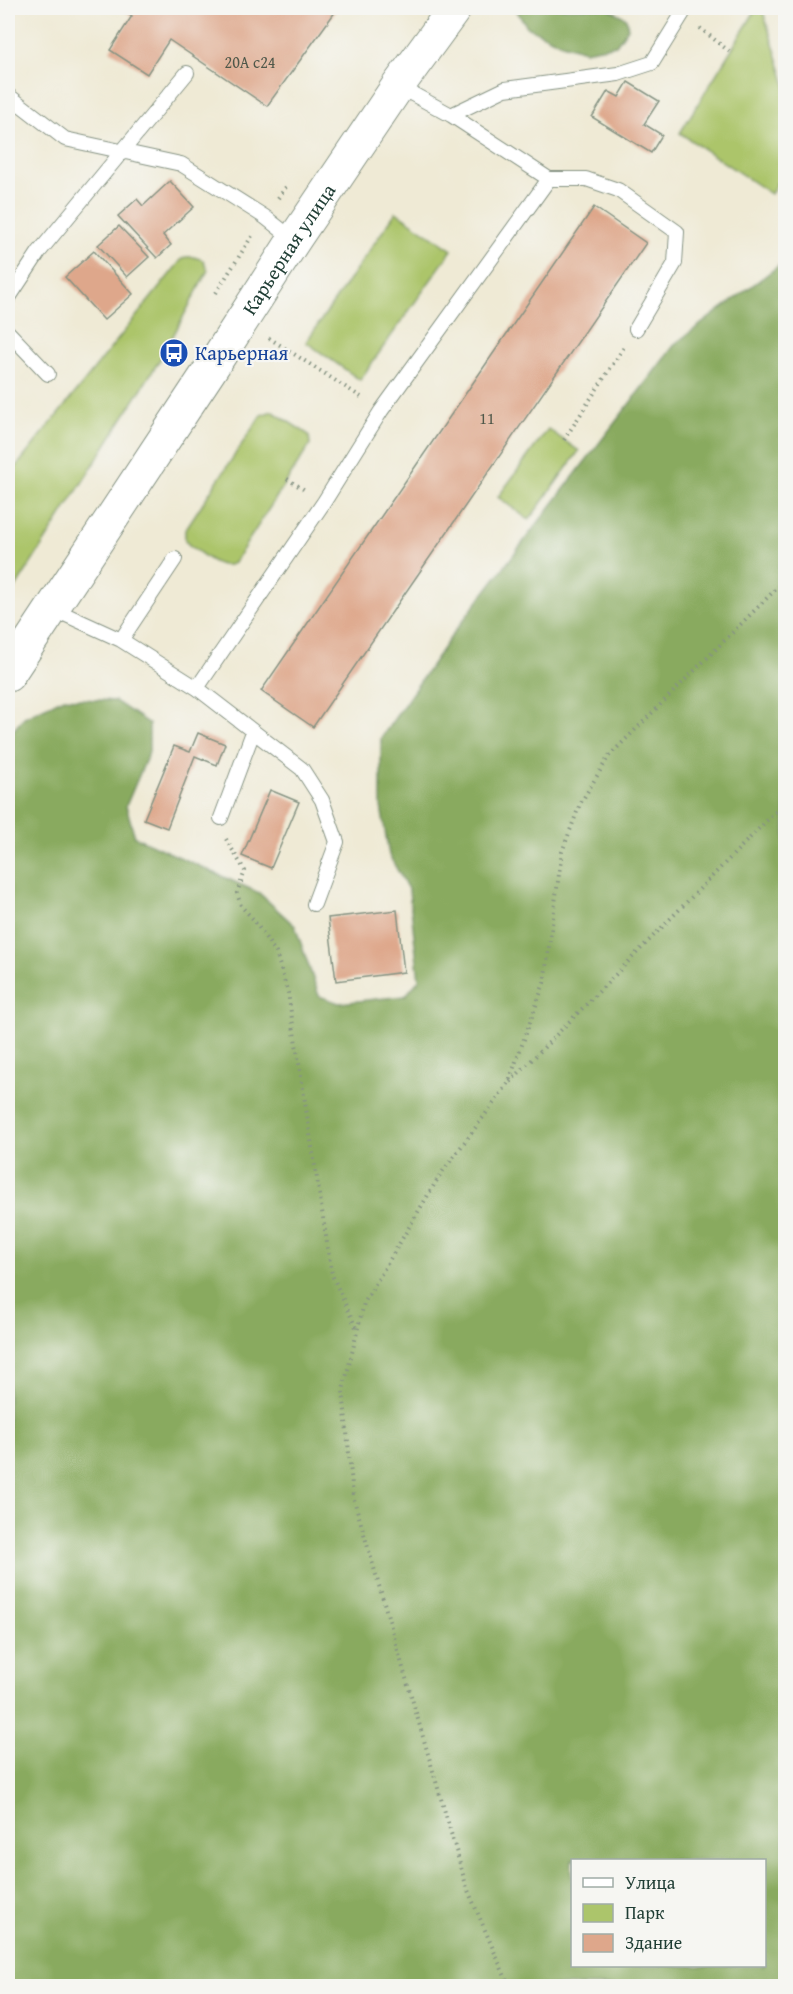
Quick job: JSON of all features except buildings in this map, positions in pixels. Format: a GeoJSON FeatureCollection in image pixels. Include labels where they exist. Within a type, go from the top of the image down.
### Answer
{"type":"FeatureCollection","features":[{"type":"Feature","properties":{"kind":"street","name":"Карьерная улица"},"geometry":{"type":"LineString","coordinates":[[8,675],[294,240],[398,86],[455,8]]}},
{"type":"Feature","properties":{"kind":"lane"},"geometry":{"type":"LineString","coordinates":[[451,115],[504,89],[618,74],[651,63],[684,11]]}},
{"type":"Feature","properties":{"kind":"lane"},"geometry":{"type":"LineString","coordinates":[[8,299],[39,252],[187,73]]}},
{"type":"Feature","properties":{"kind":"lane"},"geometry":{"type":"LineString","coordinates":[[398,86],[451,115],[549,179],[586,179],[618,190],[677,232],[675,263],[636,329]]}},
{"type":"Feature","properties":{"kind":"lane"},"geometry":{"type":"LineString","coordinates":[[9,98],[66,139],[181,164],[265,216],[294,240]]}},
{"type":"Feature","properties":{"kind":"lane"},"geometry":{"type":"LineString","coordinates":[[197,688],[324,502],[381,411],[549,179]]}},
{"type":"Feature","properties":{"kind":"lane"},"geometry":{"type":"LineString","coordinates":[[8,332],[48,374]]}},
{"type":"Feature","properties":{"kind":"lane"},"geometry":{"type":"LineString","coordinates":[[122,640],[175,559]]}},
{"type":"Feature","properties":{"kind":"lane"},"geometry":{"type":"LineString","coordinates":[[51,608],[122,640],[197,688],[302,769],[322,800],[337,842],[314,904]]}},
{"type":"Feature","properties":{"kind":"lane"},"geometry":{"type":"LineString","coordinates":[[221,818],[253,732]]}},
{"type":"Feature","properties":{"kind":"path"},"geometry":{"type":"LineString","coordinates":[[684,11],[730,52]]}},
{"type":"Feature","properties":{"kind":"path"},"geometry":{"type":"LineString","coordinates":[[242,320],[381,411]]}},
{"type":"Feature","properties":{"kind":"path"},"geometry":{"type":"LineString","coordinates":[[564,440],[636,329]]}},
{"type":"Feature","properties":{"kind":"path"},"geometry":{"type":"LineString","coordinates":[[508,1084],[544,983],[562,852],[580,804],[609,756],[786,579]]}},
{"type":"Feature","properties":{"kind":"path"},"geometry":{"type":"LineString","coordinates":[[509,1986],[467,1888],[353,1496],[344,1390],[357,1330],[364,1303],[440,1175],[508,1084],[786,801]]}},
{"type":"Feature","properties":{"kind":"path"},"geometry":{"type":"LineString","coordinates":[[221,818],[226,841],[244,871],[237,893],[240,906],[253,919],[276,953],[288,993],[332,1275],[357,1330]]}},
{"type":"Feature","properties":{"kind":"green space"},"geometry":{"type":"Polygon","coordinates":[[[515,8],[608,8],[626,18],[628,28],[616,45],[585,51],[562,44],[527,27],[515,8]]]}},
{"type":"Feature","properties":{"kind":"green space"},"geometry":{"type":"Polygon","coordinates":[[[757,8],[762,8],[786,85],[785,170],[771,194],[680,133],[757,8]]]}},
{"type":"Feature","properties":{"kind":"green space"},"geometry":{"type":"Polygon","coordinates":[[[396,212],[452,250],[360,380],[306,342],[396,212]]]}},
{"type":"Feature","properties":{"kind":"green space"},"geometry":{"type":"Polygon","coordinates":[[[186,257],[203,260],[208,270],[164,353],[8,600],[8,477],[182,259],[186,257]]]}},
{"type":"Feature","properties":{"kind":"green space"},"geometry":{"type":"Polygon","coordinates":[[[785,261],[785,1986],[8,1986],[8,737],[24,717],[64,698],[115,701],[149,724],[149,752],[126,806],[135,837],[259,893],[295,926],[319,996],[339,1003],[405,996],[419,980],[409,891],[389,855],[381,806],[381,738],[455,631],[676,343],[785,261]]]}},
{"type":"Feature","properties":{"kind":"green space"},"geometry":{"type":"Polygon","coordinates":[[[272,411],[309,435],[310,445],[234,563],[222,565],[205,557],[189,545],[185,540],[185,530],[261,415],[272,411]]]}},
{"type":"Feature","properties":{"kind":"green space"},"geometry":{"type":"Polygon","coordinates":[[[548,429],[579,451],[529,520],[498,497],[548,429]]]}},
{"type":"Feature","properties":{"kind":"place","name":"Карьерная"},"geometry":{"type":"Point","coordinates":[174,353]}}]}
